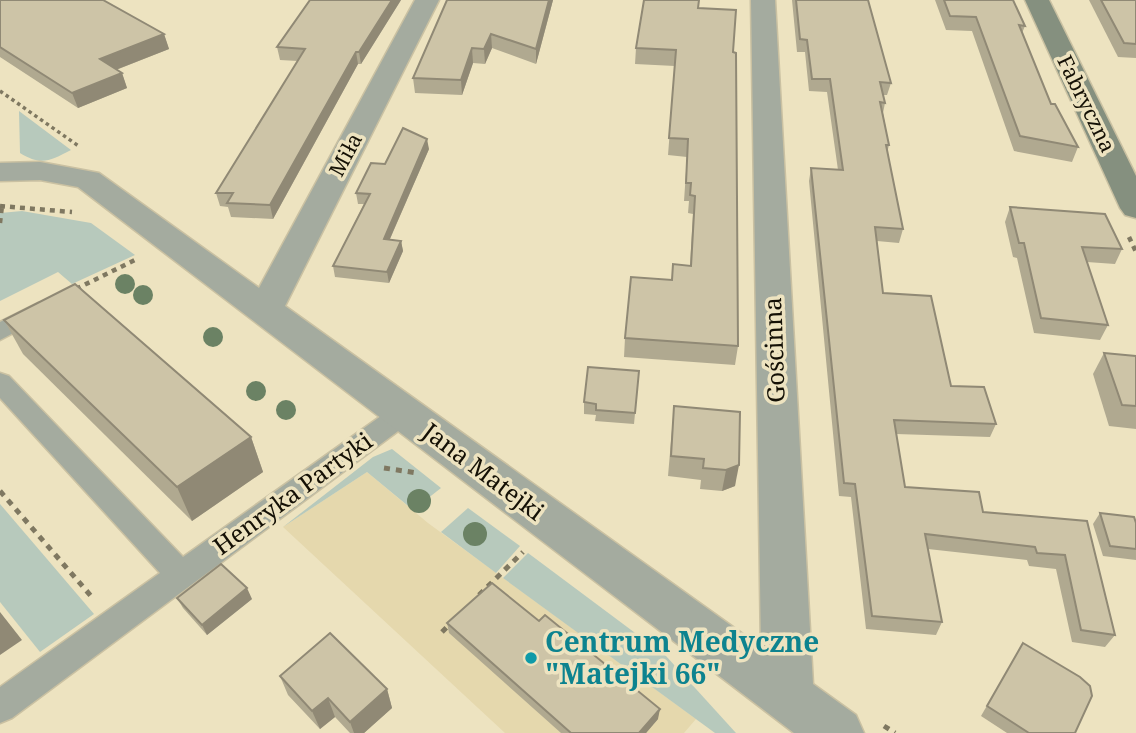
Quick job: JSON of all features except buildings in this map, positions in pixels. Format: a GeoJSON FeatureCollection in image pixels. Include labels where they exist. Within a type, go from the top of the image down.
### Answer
{"type":"FeatureCollection","features":[{"type":"Feature","properties":{"kind":"street","name":"Miła"},"geometry":{"type":"LineString","coordinates":[[265,310],[427,0]]}},
{"type":"Feature","properties":{"kind":"street","name":"Gościnna"},"geometry":{"type":"LineString","coordinates":[[763,0],[788,699]]}},
{"type":"Feature","properties":{"kind":"street","name":"Fabryczna"},"geometry":{"type":"LineString","coordinates":[[1037,0],[1136,208]]}},
{"type":"Feature","properties":{"kind":"street","name":"Jana Matejki"},"geometry":{"type":"LineString","coordinates":[[0,172],[40,170],[88,180],[837,733]]}},
{"type":"Feature","properties":{"kind":"street","name":"Jana Matejki"},"geometry":{"type":"LineString","coordinates":[[1,200],[11,193],[75,196],[131,210]]}},
{"type":"Feature","properties":{"kind":"lane"},"geometry":{"type":"LineString","coordinates":[[0,332],[53,304]]}},
{"type":"Feature","properties":{"kind":"lane"},"geometry":{"type":"LineString","coordinates":[[0,382],[181,575]]}},
{"type":"Feature","properties":{"kind":"lane","name":"Henryka Partyki"},"geometry":{"type":"LineString","coordinates":[[0,707],[404,413]]}},
{"type":"Feature","properties":{"kind":"path"},"geometry":{"type":"LineString","coordinates":[[0,91],[83,149]]}},
{"type":"Feature","properties":{"kind":"path"},"geometry":{"type":"LineString","coordinates":[[0,223],[1,200],[80,214]]}},
{"type":"Feature","properties":{"kind":"path"},"geometry":{"type":"LineString","coordinates":[[78,296],[72,291],[108,271],[141,258]]}},
{"type":"Feature","properties":{"kind":"path"},"geometry":{"type":"LineString","coordinates":[[0,491],[98,603]]}},
{"type":"Feature","properties":{"kind":"path"},"geometry":{"type":"LineString","coordinates":[[471,603],[532,544]]}},
{"type":"Feature","properties":{"kind":"path"},"geometry":{"type":"LineString","coordinates":[[442,632],[461,613]]}},
{"type":"Feature","properties":{"kind":"shaded area"},"geometry":{"type":"Polygon","coordinates":[[[367,472],[428,523],[696,719],[684,733],[505,733],[283,527],[367,472]]]}},
{"type":"Feature","properties":{"kind":"green space"},"geometry":{"type":"Polygon","coordinates":[[[19,111],[71,150],[40,161],[20,153],[19,111]]]}},
{"type":"Feature","properties":{"kind":"green space"},"geometry":{"type":"Polygon","coordinates":[[[22,211],[91,223],[135,255],[72,284],[58,272],[0,301],[0,213],[22,211]]]}},
{"type":"Feature","properties":{"kind":"green space"},"geometry":{"type":"Polygon","coordinates":[[[392,449],[441,488],[413,510],[367,472],[283,527],[373,457],[392,449]]]}},
{"type":"Feature","properties":{"kind":"green space"},"geometry":{"type":"Polygon","coordinates":[[[0,504],[94,614],[40,652],[0,602],[0,504]]]}},
{"type":"Feature","properties":{"kind":"green space"},"geometry":{"type":"Polygon","coordinates":[[[468,508],[520,546],[496,573],[441,532],[468,508]]]}},
{"type":"Feature","properties":{"kind":"green space"},"geometry":{"type":"Polygon","coordinates":[[[528,553],[666,656],[736,733],[715,733],[503,578],[528,553]]]}},
{"type":"Feature","properties":{"kind":"place","name":"Centrum Medyczne \"Matejki 66\""},"geometry":{"type":"Point","coordinates":[531,658]}}]}
